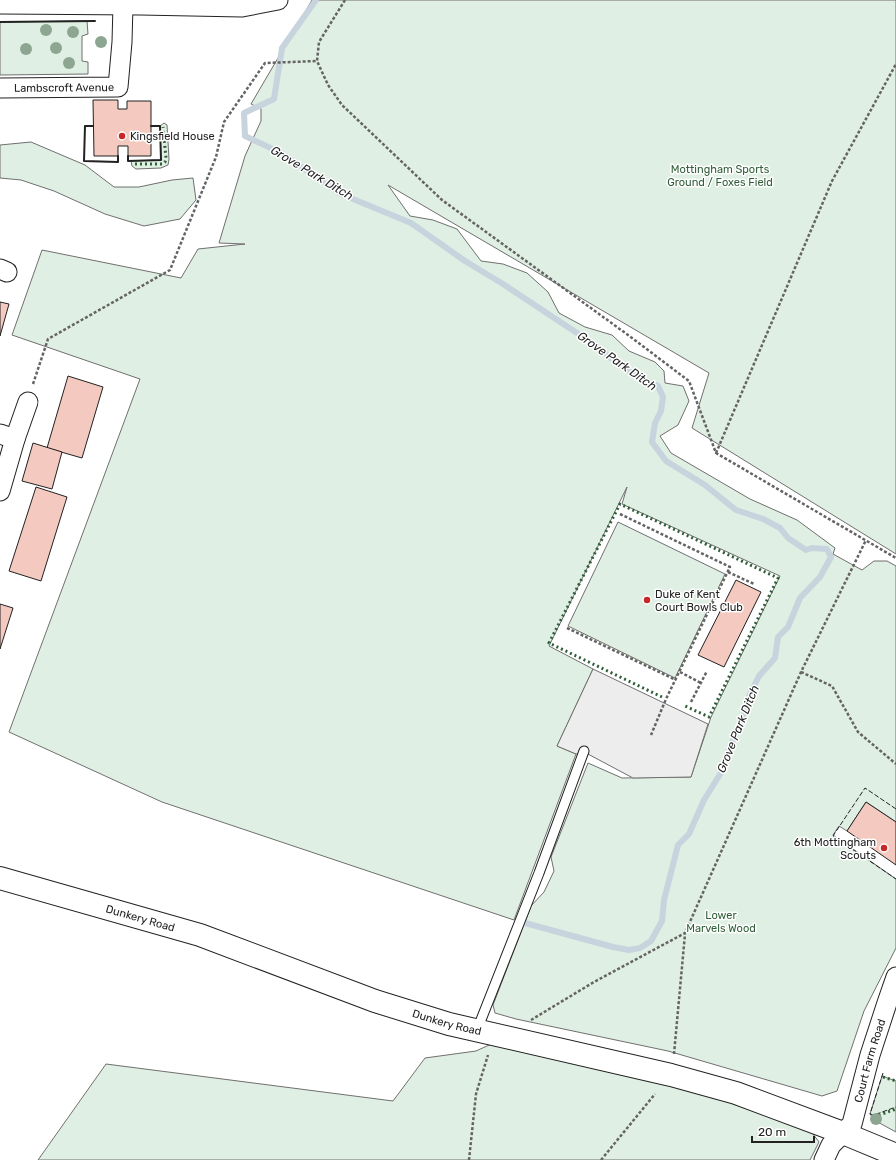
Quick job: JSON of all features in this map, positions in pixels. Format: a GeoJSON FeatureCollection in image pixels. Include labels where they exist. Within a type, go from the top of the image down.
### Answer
{"type":"FeatureCollection","features":[{"type":"Feature","properties":{"kind":"street"},"geometry":{"type":"LineString","coordinates":[[0,4],[134,3],[242,7],[278,0]]}},
{"type":"Feature","properties":{"kind":"street","name":"Lambscroft Avenue"},"geometry":{"type":"LineString","coordinates":[[0,88],[118,87],[122,42],[134,3]]}},
{"type":"Feature","properties":{"kind":"street"},"geometry":{"type":"LineString","coordinates":[[0,491],[8,436],[28,402]]}},
{"type":"Feature","properties":{"kind":"street","name":"Dunkery Road"},"geometry":{"type":"LineString","coordinates":[[0,878],[200,935],[375,1001],[449,1024],[671,1075],[736,1093],[843,1133],[896,1155]]}},
{"type":"Feature","properties":{"kind":"street","name":"Court Farm Road"},"geometry":{"type":"LineString","coordinates":[[824,1160],[831,1145],[852,1124],[870,1055],[886,1003],[896,977]]}},
{"type":"Feature","properties":{"kind":"lane"},"geometry":{"type":"LineString","coordinates":[[486,1033],[539,873],[584,751]]}},
{"type":"Feature","properties":{"kind":"path"},"geometry":{"type":"LineString","coordinates":[[345,0],[319,42],[317,61],[328,85],[342,105],[442,200],[689,381],[716,453],[896,558]]}},
{"type":"Feature","properties":{"kind":"path"},"geometry":{"type":"LineString","coordinates":[[28,402],[48,339],[170,270],[216,157],[224,122],[265,63],[317,61]]}},
{"type":"Feature","properties":{"kind":"path"},"geometry":{"type":"LineString","coordinates":[[716,453],[832,181],[896,64]]}},
{"type":"Feature","properties":{"kind":"path"},"geometry":{"type":"LineString","coordinates":[[620,514],[730,567],[651,735]]}},
{"type":"Feature","properties":{"kind":"path"},"geometry":{"type":"LineString","coordinates":[[601,1160],[671,1075],[685,933],[801,672],[866,540]]}},
{"type":"Feature","properties":{"kind":"path"},"geometry":{"type":"LineString","coordinates":[[728,572],[754,584]]}},
{"type":"Feature","properties":{"kind":"path"},"geometry":{"type":"LineString","coordinates":[[567,628],[676,680]]}},
{"type":"Feature","properties":{"kind":"path"},"geometry":{"type":"LineString","coordinates":[[691,702],[706,671]]}},
{"type":"Feature","properties":{"kind":"path"},"geometry":{"type":"LineString","coordinates":[[680,672],[701,683]]}},
{"type":"Feature","properties":{"kind":"path"},"geometry":{"type":"LineString","coordinates":[[801,672],[832,686],[858,732],[896,764]]}},
{"type":"Feature","properties":{"kind":"path"},"geometry":{"type":"LineString","coordinates":[[527,1022],[594,982],[685,933]]}},
{"type":"Feature","properties":{"kind":"path"},"geometry":{"type":"LineString","coordinates":[[469,1160],[476,1094],[486,1033]]}},
{"type":"Feature","properties":{"kind":"green space"},"geometry":{"type":"Polygon","coordinates":[[[312,0],[896,0],[896,554],[692,428],[709,373],[388,185],[410,216],[433,220],[457,229],[481,261],[503,264],[527,273],[548,292],[559,313],[585,327],[612,335],[629,351],[655,362],[664,371],[665,383],[683,386],[689,401],[678,425],[660,436],[671,453],[750,499],[797,520],[835,548],[833,554],[862,570],[874,561],[887,561],[896,566],[896,822],[866,802],[847,831],[839,826],[833,835],[896,879],[896,948],[864,1011],[837,1091],[822,1096],[668,1051],[516,1019],[495,1013],[493,1005],[531,906],[544,892],[554,871],[551,857],[588,763],[622,778],[691,777],[711,717],[780,576],[622,504],[627,487],[549,646],[593,669],[557,746],[576,754],[514,920],[162,802],[9,732],[140,379],[12,335],[42,250],[181,278],[198,249],[245,244],[219,243],[245,156],[261,121],[261,109],[251,104],[312,0]]]}},
{"type":"Feature","properties":{"kind":"green space"},"geometry":{"type":"Polygon","coordinates":[[[87,21],[88,34],[82,36],[82,61],[88,62],[88,74],[0,75],[0,22],[87,21]]]}},
{"type":"Feature","properties":{"kind":"green space"},"geometry":{"type":"Polygon","coordinates":[[[164,123],[167,125],[168,165],[161,168],[136,169],[132,166],[131,161],[161,160],[160,126],[164,123]]]}},
{"type":"Feature","properties":{"kind":"green space"},"geometry":{"type":"Polygon","coordinates":[[[31,142],[85,165],[114,187],[139,187],[172,180],[193,178],[196,200],[180,219],[144,226],[105,214],[54,191],[21,180],[0,178],[0,145],[31,142]]]}},
{"type":"Feature","properties":{"kind":"green space","name":"Duke of Kent Court Bowls Club"},"geometry":{"type":"Polygon","coordinates":[[[618,522],[725,574],[675,678],[568,626],[618,522]]]}},
{"type":"Feature","properties":{"kind":"green space"},"geometry":{"type":"Polygon","coordinates":[[[498,1041],[647,1074],[754,1109],[810,1130],[819,1142],[810,1160],[38,1160],[106,1064],[393,1101],[425,1058],[476,1051],[498,1041]]]}},
{"type":"Feature","properties":{"kind":"green space"},"geometry":{"type":"Polygon","coordinates":[[[882,1076],[896,1081],[896,1132],[874,1120],[870,1114],[882,1076]]]}},
{"type":"Feature","properties":{"kind":"shaded area"},"geometry":{"type":"Polygon","coordinates":[[[593,669],[708,724],[691,777],[633,778],[586,753],[576,754],[557,746],[593,669]]]}},
{"type":"Feature","properties":{"kind":"building","name":"Kingsfield House"},"geometry":{"type":"Polygon","coordinates":[[[93,100],[118,100],[118,109],[127,109],[127,101],[151,101],[151,156],[128,156],[128,146],[118,146],[118,156],[94,156],[93,100]]]}},
{"type":"Feature","properties":{"kind":"building"},"geometry":{"type":"Polygon","coordinates":[[[0,302],[9,304],[0,336],[0,302]]]}},
{"type":"Feature","properties":{"kind":"building"},"geometry":{"type":"Polygon","coordinates":[[[68,376],[103,387],[82,458],[47,448],[68,376]]]}},
{"type":"Feature","properties":{"kind":"building"},"geometry":{"type":"Polygon","coordinates":[[[33,443],[62,452],[52,489],[22,481],[33,443]]]}},
{"type":"Feature","properties":{"kind":"building"},"geometry":{"type":"Polygon","coordinates":[[[36,487],[67,497],[41,581],[9,571],[36,487]]]}},
{"type":"Feature","properties":{"kind":"building"},"geometry":{"type":"Polygon","coordinates":[[[736,580],[761,592],[724,667],[698,655],[736,580]]]}},
{"type":"Feature","properties":{"kind":"building"},"geometry":{"type":"Polygon","coordinates":[[[0,604],[13,608],[0,649],[0,604]]]}},
{"type":"Feature","properties":{"kind":"building","name":"6th Mottingham Scouts"},"geometry":{"type":"Polygon","coordinates":[[[866,802],[896,822],[896,865],[847,831],[866,802]]]}},
{"type":"Feature","properties":{"kind":"waterway","name":"Grove Park Ditch"},"geometry":{"type":"LineString","coordinates":[[316,0],[282,48],[274,99],[244,113],[245,136],[281,153],[341,194],[411,223],[465,261],[503,284],[580,335],[634,375],[658,386],[663,397],[661,411],[655,423],[652,442],[666,461],[705,485],[736,510],[763,519],[780,528],[788,538],[806,550],[812,548],[827,549],[831,557],[820,577],[800,598],[788,627],[778,637],[775,658],[759,676],[749,696],[743,717],[728,752],[722,771],[704,800],[689,834],[678,845],[664,900],[662,921],[651,941],[640,948],[629,950],[525,923]]}},
{"type":"Feature","properties":{"kind":"hedge"},"geometry":{"type":"LineString","coordinates":[[135,164],[162,164],[165,162],[166,158],[163,127]]}},
{"type":"Feature","properties":{"kind":"hedge"},"geometry":{"type":"LineString","coordinates":[[662,697],[549,643],[620,504],[778,578],[709,717],[683,705]]}},
{"type":"Feature","properties":{"kind":"hedge"},"geometry":{"type":"LineString","coordinates":[[883,1077],[896,1081]]}},
{"type":"Feature","properties":{"kind":"hedge"},"geometry":{"type":"LineString","coordinates":[[874,1117],[896,1109]]}},
{"type":"Feature","properties":{"kind":"fence"},"geometry":{"type":"LineString","coordinates":[[896,809],[865,788],[833,836],[896,879]]}},
{"type":"Feature","properties":{"kind":"fence"},"geometry":{"type":"LineString","coordinates":[[883,1073],[870,1114],[874,1115],[896,1107]]}},
{"type":"Feature","properties":{"kind":"wall"},"geometry":{"type":"LineString","coordinates":[[0,22],[95,21]]}},
{"type":"Feature","properties":{"kind":"wall"},"geometry":{"type":"LineString","coordinates":[[93,126],[85,126],[84,161],[118,162],[118,156]]}},
{"type":"Feature","properties":{"kind":"wall"},"geometry":{"type":"LineString","coordinates":[[128,156],[128,161],[161,160],[160,126],[151,126]]}},
{"type":"Feature","properties":{"kind":"place","name":"Kingsfield House"},"geometry":{"type":"Point","coordinates":[122,136]}},
{"type":"Feature","properties":{"kind":"place","name":"Duke of Kent Court Bowls Club"},"geometry":{"type":"Point","coordinates":[647,600]}},
{"type":"Feature","properties":{"kind":"place","name":"6th Mottingham Scouts"},"geometry":{"type":"Point","coordinates":[884,848]}},
{"type":"Feature","properties":{"kind":"park label","name":"Mottingham Sports Ground / Foxes Field"},"geometry":{"type":"Point","coordinates":[720,175]}},
{"type":"Feature","properties":{"kind":"park label","name":"Lower Marvels Wood"},"geometry":{"type":"Point","coordinates":[721,921]}}]}
